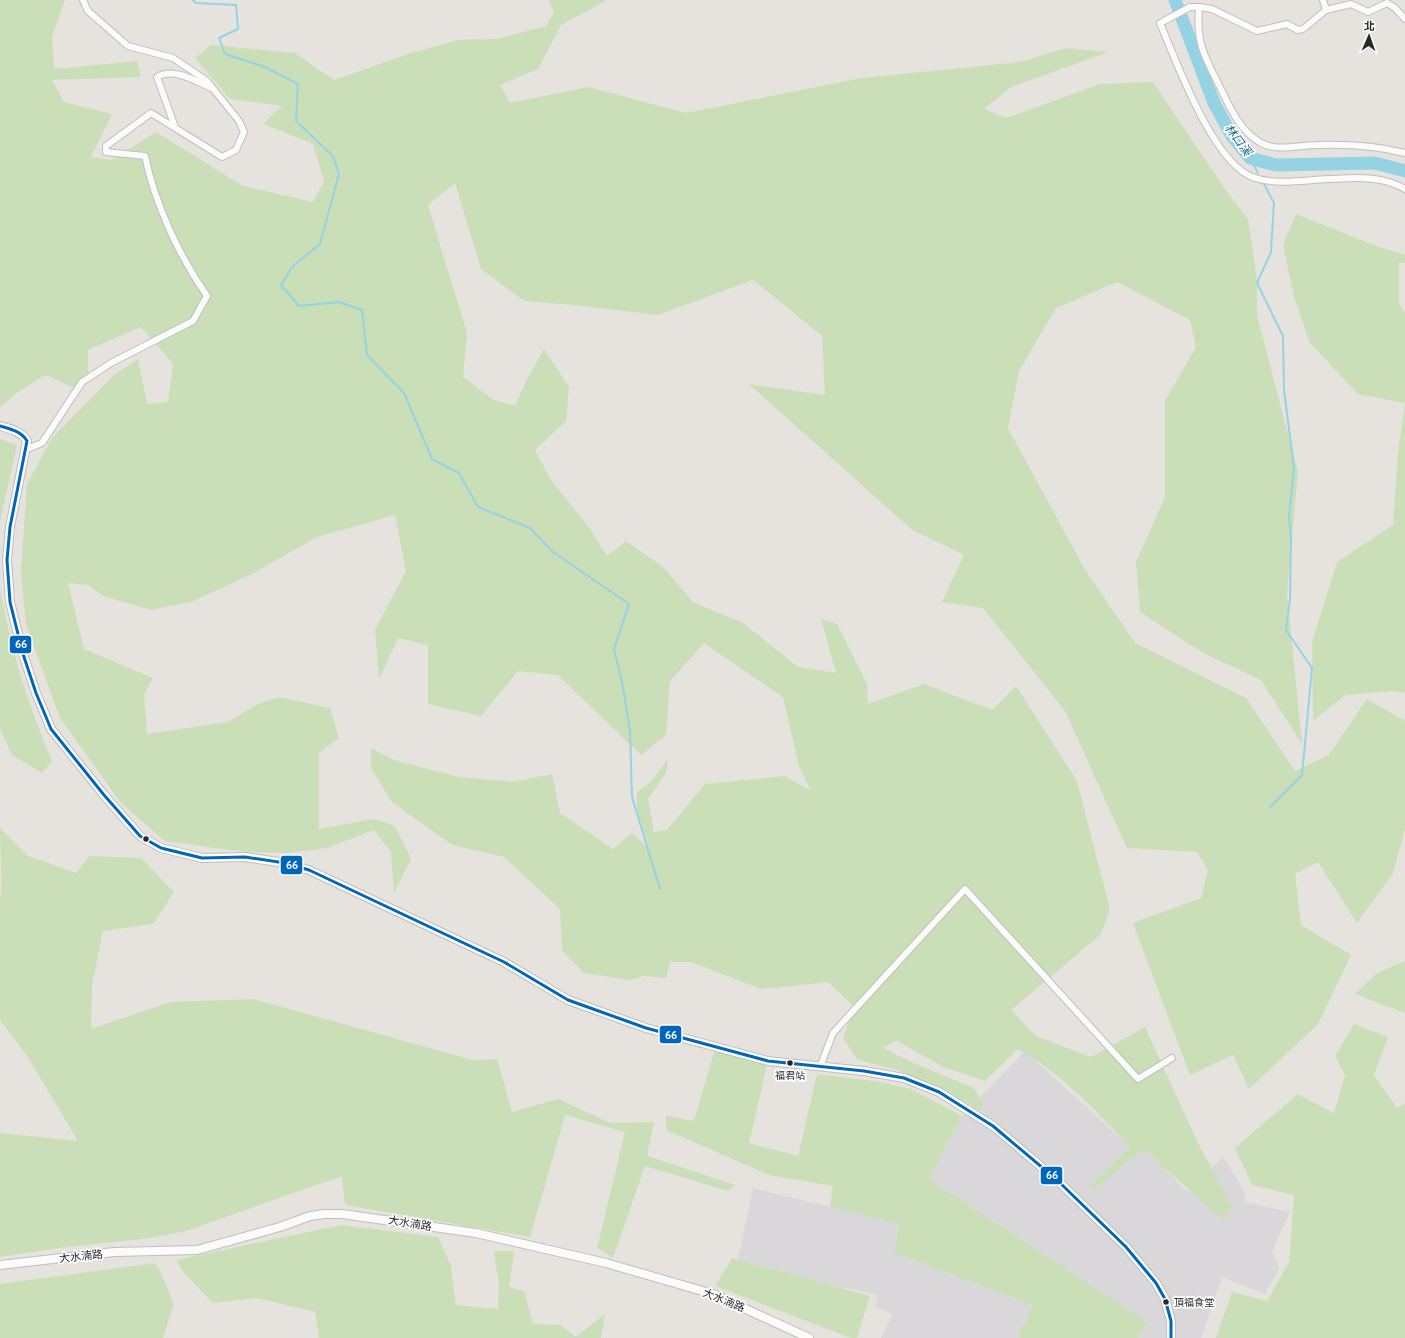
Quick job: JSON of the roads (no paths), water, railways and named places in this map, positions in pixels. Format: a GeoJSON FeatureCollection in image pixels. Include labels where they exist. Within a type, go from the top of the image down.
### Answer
{"type":"FeatureCollection","features":[{"type":"Feature","properties":{"kind":"street"},"geometry":{"type":"LineString","coordinates":[[27,449],[42,443],[82,382],[111,363],[193,321],[208,296],[197,281],[158,204],[145,156],[106,152],[106,146],[151,113],[222,157],[236,150],[244,132],[239,121],[207,81],[173,58],[128,46],[88,11],[83,0]]}},
{"type":"Feature","properties":{"kind":"street"},"geometry":{"type":"LineString","coordinates":[[1323,0],[1326,10]]}},
{"type":"Feature","properties":{"kind":"street"},"geometry":{"type":"LineString","coordinates":[[1405,19],[1396,8],[1387,3],[1368,12],[1351,4],[1326,10],[1303,29],[1298,30],[1287,24],[1257,31],[1212,9],[1199,7],[1190,7],[1162,22],[1210,132],[1227,156],[1241,170],[1254,178],[1270,181],[1366,177],[1383,179],[1405,189]]}},
{"type":"Feature","properties":{"kind":"street"},"geometry":{"type":"LineString","coordinates":[[1199,7],[1198,35],[1202,50],[1236,118],[1247,132],[1261,143],[1278,148],[1317,145],[1353,145],[1405,153]]}},
{"type":"Feature","properties":{"kind":"street"},"geometry":{"type":"LineString","coordinates":[[175,127],[158,77],[163,74],[174,74],[212,88]]}},
{"type":"Feature","properties":{"kind":"street"},"geometry":{"type":"LineString","coordinates":[[0,426],[16,431],[24,436],[27,441],[27,449],[17,486],[11,520],[7,560],[10,602],[23,654],[42,711],[51,729],[104,795],[140,836],[161,848],[202,858],[245,857],[285,863],[310,870],[504,962],[568,1000],[646,1028],[768,1061],[864,1071],[904,1078],[939,1092],[993,1126],[1057,1180],[1126,1247],[1156,1283],[1165,1299],[1171,1321],[1172,1338]]}},
{"type":"Feature","properties":{"kind":"street"},"geometry":{"type":"LineString","coordinates":[[820,1067],[833,1033],[965,889],[1138,1079],[1172,1058]]}},
{"type":"Feature","properties":{"kind":"street","name":"大水湳路"},"geometry":{"type":"LineString","coordinates":[[0,1265],[114,1252],[198,1250],[272,1230],[310,1216],[342,1214],[476,1233],[606,1263],[713,1294],[810,1338]]}},
{"type":"Feature","properties":{"kind":"waterway"},"geometry":{"type":"LineString","coordinates":[[193,0],[196,3],[236,5],[238,29],[219,38],[225,54],[265,67],[298,84],[296,121],[333,156],[339,174],[320,244],[292,267],[281,285],[299,306],[339,302],[362,310],[367,355],[404,393],[432,459],[459,473],[478,507],[530,528],[553,552],[629,604],[614,649],[623,687],[630,731],[632,797],[660,889]]}},
{"type":"Feature","properties":{"kind":"waterway","name":"林口溪"},"geometry":{"type":"LineString","coordinates":[[1175,0],[1214,103],[1232,136],[1250,158],[1276,165],[1375,163],[1405,171]]}},
{"type":"Feature","properties":{"kind":"waterway"},"geometry":{"type":"LineString","coordinates":[[1250,158],[1258,173]]}},
{"type":"Feature","properties":{"kind":"waterway"},"geometry":{"type":"LineString","coordinates":[[1264,184],[1274,203],[1271,252],[1257,283],[1283,336],[1284,390],[1294,468],[1289,516],[1291,537],[1290,599],[1286,630],[1312,668],[1302,775],[1270,807]]}},
{"type":"Feature","properties":{"kind":"place","name":"福君站"},"geometry":{"type":"Point","coordinates":[790,1063]}},
{"type":"Feature","properties":{"kind":"place","name":"頂福食堂"},"geometry":{"type":"Point","coordinates":[1166,1302]}}]}
